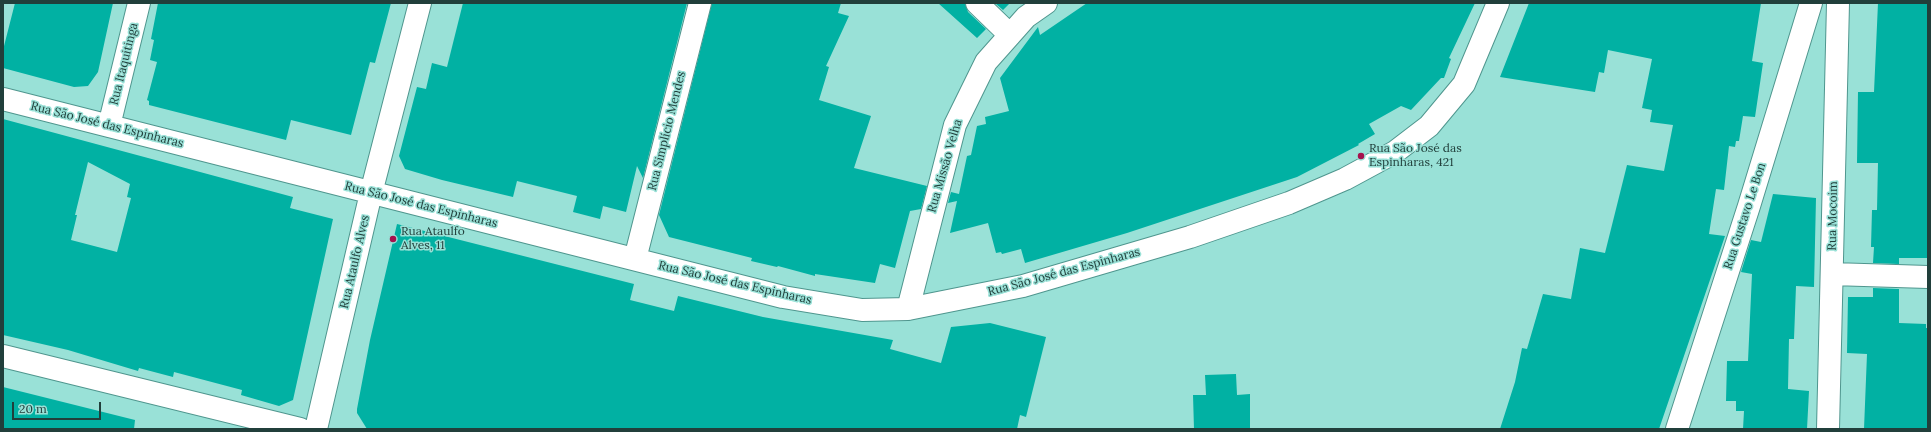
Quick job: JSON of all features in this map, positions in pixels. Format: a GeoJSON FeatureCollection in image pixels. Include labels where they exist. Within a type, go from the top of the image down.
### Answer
{"type":"FeatureCollection","features":[{"type":"Feature","properties":{"kind":"street","name":"Rua Itaquitinga"},"geometry":{"type":"LineString","coordinates":[[109,126],[139,3]]}},
{"type":"Feature","properties":{"kind":"street","name":"Rua Ataulfo Alves"},"geometry":{"type":"LineString","coordinates":[[316,429],[371,193],[420,3]]}},
{"type":"Feature","properties":{"kind":"street","name":"Rua Simplício Mendes"},"geometry":{"type":"LineString","coordinates":[[635,259],[700,3]]}},
{"type":"Feature","properties":{"kind":"street"},"geometry":{"type":"LineString","coordinates":[[977,3],[1010,35]]}},
{"type":"Feature","properties":{"kind":"street","name":"Rua Missão Velha"},"geometry":{"type":"LineString","coordinates":[[908,309],[955,125],[986,62],[1026,17],[1046,3]]}},
{"type":"Feature","properties":{"kind":"street","name":"Rua São José das Espinharas"},"geometry":{"type":"LineString","coordinates":[[3,99],[783,297],[862,310],[908,309],[1023,286],[1190,237],[1289,203],[1345,179],[1395,152],[1429,126],[1464,84],[1498,3]]}},
{"type":"Feature","properties":{"kind":"street","name":"Rua Gustavo Le Bon"},"geometry":{"type":"LineString","coordinates":[[1677,429],[1749,206],[1811,3]]}},
{"type":"Feature","properties":{"kind":"street","name":"Rua Mocoim"},"geometry":{"type":"LineString","coordinates":[[1828,429],[1838,3]]}},
{"type":"Feature","properties":{"kind":"street"},"geometry":{"type":"LineString","coordinates":[[1832,274],[1928,277]]}},
{"type":"Feature","properties":{"kind":"street"},"geometry":{"type":"LineString","coordinates":[[3,356],[300,429]]}},
{"type":"Feature","properties":{"kind":"building"},"geometry":{"type":"Polygon","coordinates":[[[15,3],[113,3],[98,72],[88,86],[74,87],[3,68],[3,50],[15,3]]]}},
{"type":"Feature","properties":{"kind":"building"},"geometry":{"type":"Polygon","coordinates":[[[158,3],[391,3],[375,63],[370,62],[351,135],[291,120],[286,140],[149,105],[149,101],[147,100],[157,62],[150,60],[154,40],[151,39],[158,3]]]}},
{"type":"Feature","properties":{"kind":"building"},"geometry":{"type":"Polygon","coordinates":[[[463,3],[687,3],[643,178],[637,166],[626,212],[603,206],[600,219],[573,212],[577,196],[517,181],[513,197],[442,180],[405,169],[399,156],[417,87],[426,89],[432,63],[447,67],[463,3]]]}},
{"type":"Feature","properties":{"kind":"building"},"geometry":{"type":"Polygon","coordinates":[[[712,3],[841,3],[838,13],[849,16],[826,66],[829,67],[819,100],[871,116],[854,168],[927,186],[921,209],[910,211],[895,268],[880,264],[875,283],[815,274],[815,276],[778,266],[751,261],[752,258],[669,237],[659,215],[712,3]]]}},
{"type":"Feature","properties":{"kind":"building"},"geometry":{"type":"Polygon","coordinates":[[[938,3],[965,3],[968,12],[986,29],[977,38],[938,3]]]}},
{"type":"Feature","properties":{"kind":"building"},"geometry":{"type":"Polygon","coordinates":[[[995,3],[1010,3],[1003,10],[995,3]]]}},
{"type":"Feature","properties":{"kind":"building"},"geometry":{"type":"Polygon","coordinates":[[[1087,3],[1475,3],[1449,58],[1451,59],[1444,78],[1441,78],[1411,110],[1401,106],[1369,124],[1375,134],[1358,144],[1359,145],[1297,177],[1127,233],[1025,263],[1021,249],[1002,254],[1001,252],[996,253],[988,223],[950,233],[957,201],[948,203],[951,192],[959,194],[967,156],[971,155],[977,126],[986,124],[985,117],[1009,111],[1000,78],[1038,27],[1040,35],[1087,3]]]}},
{"type":"Feature","properties":{"kind":"building"},"geometry":{"type":"Polygon","coordinates":[[[1529,3],[1761,3],[1752,61],[1763,63],[1755,117],[1743,116],[1739,141],[1736,141],[1735,147],[1729,146],[1724,190],[1716,189],[1709,234],[1725,236],[1659,429],[1500,429],[1515,382],[1522,348],[1527,349],[1543,294],[1571,299],[1580,248],[1605,253],[1627,165],[1664,171],[1673,125],[1650,122],[1652,110],[1642,108],[1652,59],[1608,50],[1604,73],[1599,72],[1595,92],[1500,77],[1529,3]]]}},
{"type":"Feature","properties":{"kind":"building"},"geometry":{"type":"Polygon","coordinates":[[[1878,3],[1928,3],[1928,258],[1899,258],[1899,264],[1873,263],[1874,247],[1871,247],[1872,210],[1877,210],[1878,163],[1857,163],[1858,92],[1874,92],[1878,3]]]}},
{"type":"Feature","properties":{"kind":"building"},"geometry":{"type":"Polygon","coordinates":[[[3,119],[293,197],[290,208],[333,219],[293,400],[279,406],[241,395],[242,390],[174,372],[173,377],[139,368],[138,371],[68,350],[3,335],[3,119]],[[88,162],[75,215],[77,215],[71,240],[117,252],[131,198],[127,197],[130,184],[88,162]]]}},
{"type":"Feature","properties":{"kind":"building"},"geometry":{"type":"Polygon","coordinates":[[[1773,194],[1816,198],[1814,287],[1796,286],[1794,339],[1789,339],[1788,389],[1809,391],[1807,429],[1743,429],[1744,411],[1736,411],[1736,401],[1726,401],[1727,361],[1748,361],[1752,274],[1741,272],[1751,240],[1761,242],[1773,194]]]}},
{"type":"Feature","properties":{"kind":"building"},"geometry":{"type":"Polygon","coordinates":[[[397,224],[634,284],[630,300],[674,311],[678,296],[763,317],[893,340],[890,349],[941,363],[951,327],[990,323],[1046,337],[1026,417],[1020,415],[1017,429],[367,429],[357,413],[357,409],[370,340],[397,224]]]}},
{"type":"Feature","properties":{"kind":"building"},"geometry":{"type":"Polygon","coordinates":[[[1873,288],[1899,289],[1899,323],[1926,324],[1926,328],[1928,328],[1928,429],[1864,429],[1867,354],[1847,353],[1848,297],[1873,297],[1873,288]]]}},
{"type":"Feature","properties":{"kind":"building"},"geometry":{"type":"Polygon","coordinates":[[[1236,374],[1237,395],[1250,394],[1250,429],[1194,429],[1193,395],[1206,395],[1205,375],[1236,374]]]}},
{"type":"Feature","properties":{"kind":"building"},"geometry":{"type":"Polygon","coordinates":[[[3,387],[135,420],[134,429],[3,429],[3,387]]]}},
{"type":"Feature","properties":{"kind":"place","name":"Rua São José das Espinharas, 421"},"geometry":{"type":"Point","coordinates":[1361,156]}},
{"type":"Feature","properties":{"kind":"place","name":"Rua Ataulfo Alves, 11"},"geometry":{"type":"Point","coordinates":[393,239]}}]}
